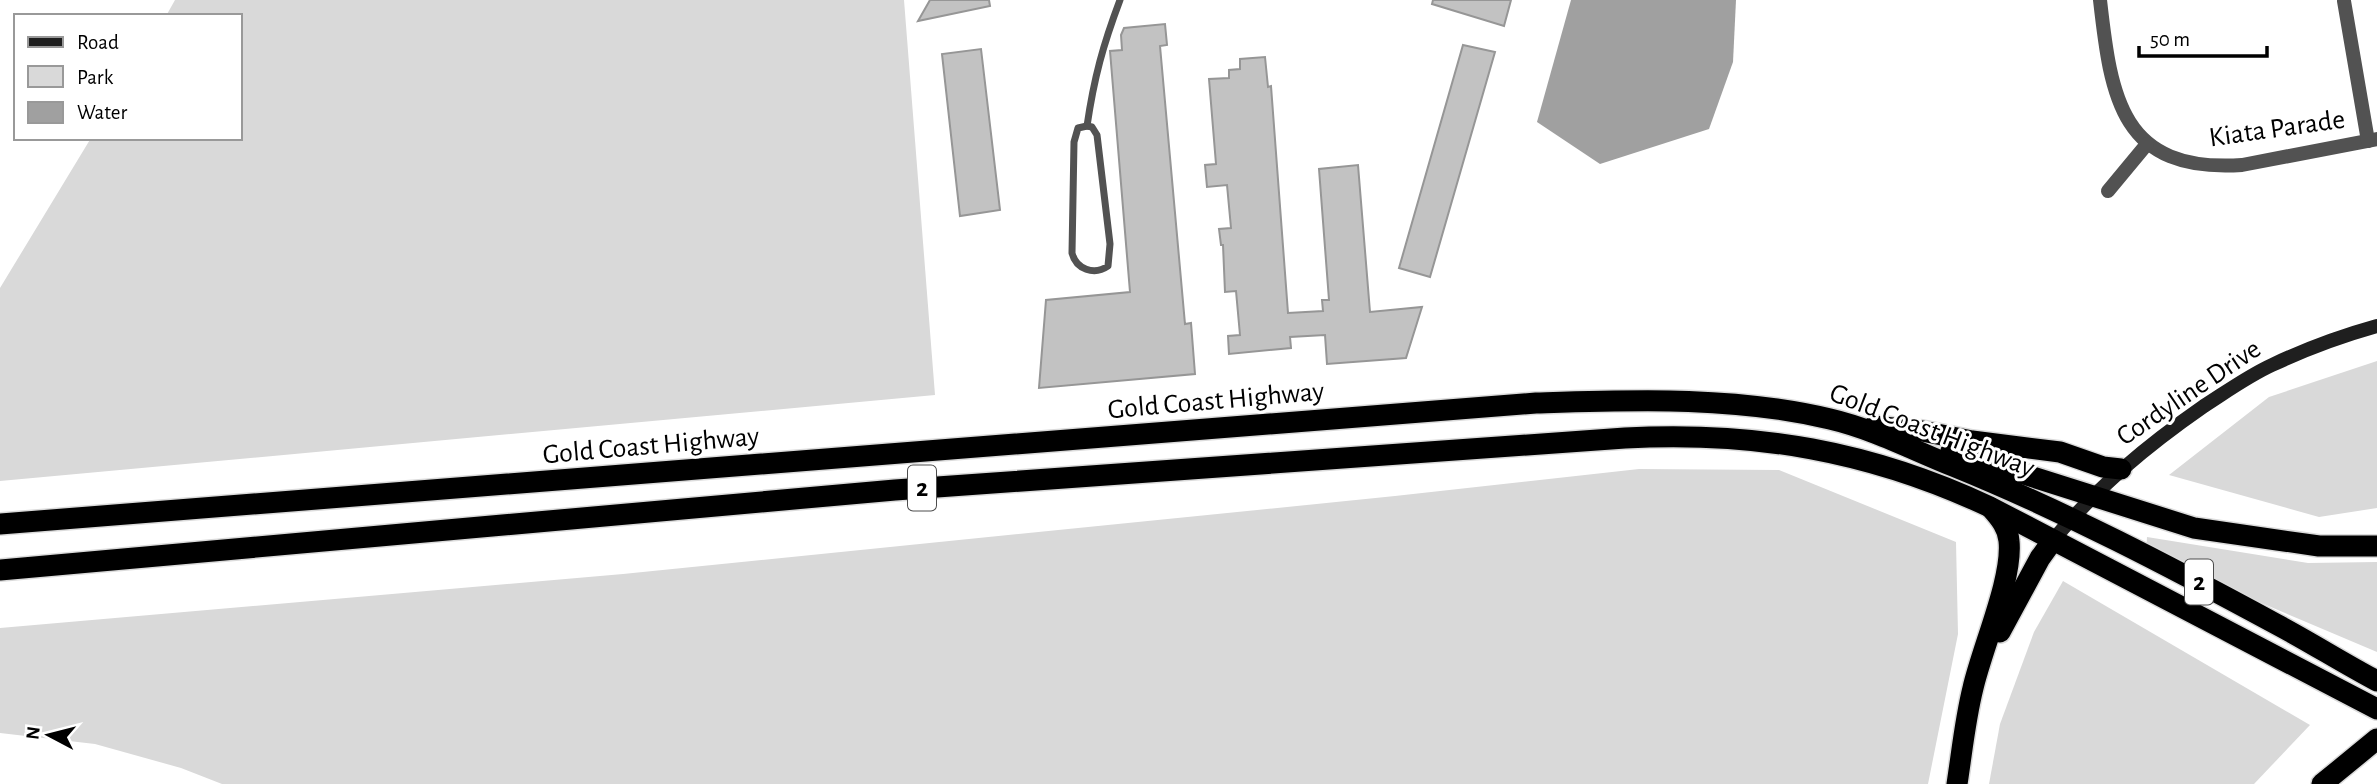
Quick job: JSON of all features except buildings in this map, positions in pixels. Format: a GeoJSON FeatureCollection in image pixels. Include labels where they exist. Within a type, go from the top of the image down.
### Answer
{"type":"FeatureCollection","features":[{"type":"Feature","properties":{"kind":"highway","name":"Gold Coast Highway"},"geometry":{"type":"LineString","coordinates":[[0,524],[1536,403],[1638,400],[1722,403],[1787,410],[1854,425],[1997,483],[2146,554],[2377,681]]}},
{"type":"Feature","properties":{"kind":"highway"},"geometry":{"type":"LineString","coordinates":[[1854,425],[1902,428],[1972,441],[2060,452],[2103,467],[2121,468]]}},
{"type":"Feature","properties":{"kind":"highway"},"geometry":{"type":"LineString","coordinates":[[1854,425],[1953,452],[2194,528],[2319,547],[2377,546]]}},
{"type":"Feature","properties":{"kind":"highway","name":"Gold Coast Highway"},"geometry":{"type":"LineString","coordinates":[[0,570],[881,491],[1662,436],[1749,439],[1844,454],[1904,472],[1990,507],[2370,706]]}},
{"type":"Feature","properties":{"kind":"highway"},"geometry":{"type":"LineString","coordinates":[[1957,784],[1973,687],[2004,582],[2010,544],[2002,521],[1990,507]]}},
{"type":"Feature","properties":{"kind":"highway"},"geometry":{"type":"LineString","coordinates":[[1973,687],[2014,603],[2053,540]]}},
{"type":"Feature","properties":{"kind":"highway"},"geometry":{"type":"LineString","coordinates":[[2322,784],[2377,739]]}},
{"type":"Feature","properties":{"kind":"street","name":"Kiata Parade"},"geometry":{"type":"LineString","coordinates":[[2100,0],[2108,67],[2115,94],[2122,113],[2147,144],[2177,159],[2201,166],[2223,167],[2373,140]]}},
{"type":"Feature","properties":{"kind":"street"},"geometry":{"type":"LineString","coordinates":[[2344,1],[2373,140]]}},
{"type":"Feature","properties":{"kind":"street"},"geometry":{"type":"LineString","coordinates":[[2108,191],[2147,144]]}},
{"type":"Feature","properties":{"kind":"street","name":"Cordyline Drive"},"geometry":{"type":"LineString","coordinates":[[2053,540],[2121,468],[2229,389],[2271,365],[2342,336],[2377,326]]}},
{"type":"Feature","properties":{"kind":"lane"},"geometry":{"type":"LineString","coordinates":[[1087,126],[1099,59],[1120,0]]}},
{"type":"Feature","properties":{"kind":"lane"},"geometry":{"type":"LineString","coordinates":[[1087,126],[1092,127],[1097,135],[1110,244],[1108,265],[1098,271],[1081,267],[1074,262],[1072,253],[1074,142],[1078,128],[1087,126]]}},
{"type":"Feature","properties":{"kind":"green space"},"geometry":{"type":"Polygon","coordinates":[[[175,0],[904,0],[935,395],[0,481],[0,288],[90,140],[242,140],[242,14],[167,14],[175,0]]]}},
{"type":"Feature","properties":{"kind":"green space"},"geometry":{"type":"Polygon","coordinates":[[[2377,361],[2377,508],[2319,517],[2169,475],[2269,397],[2377,361]]]}},
{"type":"Feature","properties":{"kind":"green space"},"geometry":{"type":"Polygon","coordinates":[[[1639,469],[1779,470],[1956,542],[1958,634],[1928,784],[222,784],[181,768],[95,744],[0,733],[0,628],[623,574],[1639,469]]]}},
{"type":"Feature","properties":{"kind":"green space"},"geometry":{"type":"Polygon","coordinates":[[[2147,537],[2308,563],[2377,562],[2377,652],[2146,554],[2147,537]]]}},
{"type":"Feature","properties":{"kind":"green space"},"geometry":{"type":"Polygon","coordinates":[[[2063,581],[2310,725],[2254,784],[1989,784],[2000,724],[2034,632],[2063,581]]]}},
{"type":"Feature","properties":{"kind":"water"},"geometry":{"type":"Polygon","coordinates":[[[1571,0],[1736,0],[1733,62],[1709,129],[1600,164],[1537,122],[1571,0]]]}}]}
